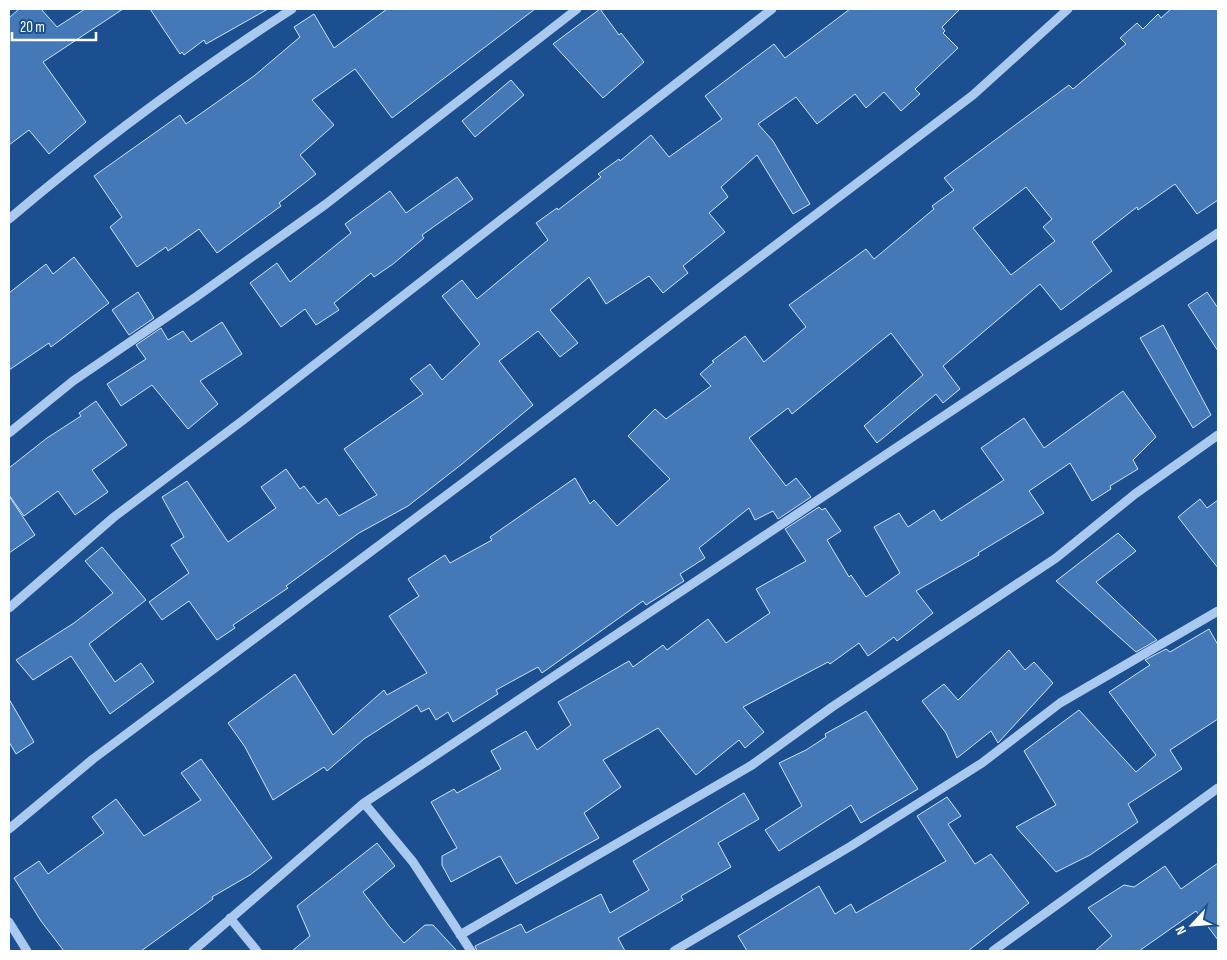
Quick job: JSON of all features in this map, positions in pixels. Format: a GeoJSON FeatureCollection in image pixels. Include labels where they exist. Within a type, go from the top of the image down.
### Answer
{"type":"FeatureCollection","features":[{"type":"Feature","properties":{"kind":"street"},"geometry":{"type":"LineString","coordinates":[[9,219],[132,119],[208,64],[292,9]]}},
{"type":"Feature","properties":{"kind":"street"},"geometry":{"type":"LineString","coordinates":[[9,433],[73,380],[196,297],[326,204],[578,9]]}},
{"type":"Feature","properties":{"kind":"street"},"geometry":{"type":"LineString","coordinates":[[9,608],[114,517],[250,415],[772,9]]}},
{"type":"Feature","properties":{"kind":"street"},"geometry":{"type":"LineString","coordinates":[[9,829],[93,759],[464,482],[973,96],[1068,9]]}},
{"type":"Feature","properties":{"kind":"street"},"geometry":{"type":"LineString","coordinates":[[193,951],[364,803],[1218,233]]}},
{"type":"Feature","properties":{"kind":"street"},"geometry":{"type":"LineString","coordinates":[[460,935],[752,765],[832,707],[1056,558],[1135,494],[1218,435]]}},
{"type":"Feature","properties":{"kind":"street"},"geometry":{"type":"LineString","coordinates":[[674,951],[851,846],[982,763],[1060,703],[1218,611]]}},
{"type":"Feature","properties":{"kind":"street"},"geometry":{"type":"LineString","coordinates":[[993,951],[1218,788]]}},
{"type":"Feature","properties":{"kind":"street"},"geometry":{"type":"LineString","coordinates":[[364,803],[413,862],[471,951]]}},
{"type":"Feature","properties":{"kind":"street"},"geometry":{"type":"LineString","coordinates":[[230,918],[258,951]]}},
{"type":"Feature","properties":{"kind":"street"},"geometry":{"type":"LineString","coordinates":[[9,922],[28,951]]}},
{"type":"Feature","properties":{"kind":"building"},"geometry":{"type":"Polygon","coordinates":[[[19,9],[41,9],[57,27],[85,9],[123,9],[43,62],[86,122],[49,154],[29,130],[9,145],[9,18],[19,9]]]}},
{"type":"Feature","properties":{"kind":"building"},"geometry":{"type":"Polygon","coordinates":[[[150,9],[268,9],[206,44],[204,40],[184,55],[182,52],[180,54],[150,9]]]}},
{"type":"Feature","properties":{"kind":"building"},"geometry":{"type":"Polygon","coordinates":[[[387,9],[535,9],[392,118],[355,69],[312,100],[334,125],[300,155],[316,174],[279,203],[281,206],[217,253],[199,229],[168,251],[166,247],[137,267],[110,227],[122,217],[94,176],[180,115],[186,124],[254,76],[300,37],[294,27],[314,14],[334,48],[387,9]]]}},
{"type":"Feature","properties":{"kind":"building"},"geometry":{"type":"Polygon","coordinates":[[[600,9],[619,35],[621,33],[644,62],[603,98],[553,44],[600,9]]]}},
{"type":"Feature","properties":{"kind":"building"},"geometry":{"type":"Polygon","coordinates":[[[850,9],[960,9],[942,27],[945,31],[943,33],[958,48],[915,89],[920,94],[901,111],[884,92],[866,108],[855,94],[817,124],[796,97],[758,124],[773,141],[810,204],[793,214],[757,155],[721,187],[728,197],[709,213],[725,232],[683,266],[688,273],[663,293],[649,276],[606,304],[589,277],[550,310],[578,343],[560,357],[538,331],[499,361],[533,405],[462,464],[408,506],[359,533],[286,586],[288,588],[233,625],[235,628],[217,640],[189,601],[162,620],[149,602],[189,573],[171,545],[184,537],[162,497],[187,481],[228,542],[276,508],[261,487],[286,469],[300,489],[304,486],[318,504],[326,498],[339,516],[377,495],[344,449],[423,394],[410,379],[430,364],[442,380],[480,344],[442,296],[462,280],[477,299],[548,240],[536,223],[557,208],[558,210],[601,177],[598,174],[619,159],[620,161],[651,135],[669,157],[722,119],[705,96],[774,44],[785,58],[850,9]]]}},
{"type":"Feature","properties":{"kind":"building"},"geometry":{"type":"Polygon","coordinates":[[[1171,9],[1218,9],[1218,200],[1197,214],[1175,184],[1138,210],[1137,207],[1092,242],[1112,271],[1061,310],[1040,284],[943,366],[960,389],[943,403],[936,394],[877,443],[864,426],[923,375],[891,333],[792,414],[788,408],[749,438],[786,486],[796,478],[811,497],[778,519],[773,511],[755,520],[749,508],[699,548],[705,558],[680,574],[684,581],[646,605],[643,601],[542,673],[538,667],[496,690],[498,694],[453,722],[448,712],[436,720],[429,708],[421,712],[417,705],[364,739],[327,771],[324,767],[273,800],[245,747],[228,723],[295,674],[333,735],[384,690],[387,695],[427,673],[389,616],[419,596],[408,579],[445,555],[450,563],[492,540],[490,537],[575,478],[590,504],[594,500],[617,526],[670,479],[628,436],[655,409],[666,419],[711,386],[700,374],[714,362],[712,361],[745,336],[764,362],[806,327],[789,305],[866,249],[874,259],[934,209],[932,206],[954,190],[944,178],[1069,85],[1073,89],[1126,44],[1120,38],[1137,23],[1143,29],[1158,14],[1161,18],[1171,9]],[[1026,187],[973,228],[1011,275],[1055,241],[1043,227],[1052,219],[1026,187]]]}},
{"type":"Feature","properties":{"kind":"building"},"geometry":{"type":"Polygon","coordinates":[[[511,80],[524,95],[475,137],[462,121],[511,80]]]}},
{"type":"Feature","properties":{"kind":"building"},"geometry":{"type":"Polygon","coordinates":[[[457,177],[473,199],[422,235],[424,238],[393,264],[374,277],[371,273],[334,303],[339,310],[316,325],[305,309],[281,327],[250,283],[277,263],[290,282],[351,233],[345,224],[390,191],[406,213],[457,177]]]}},
{"type":"Feature","properties":{"kind":"building"},"geometry":{"type":"Polygon","coordinates":[[[74,257],[109,303],[51,347],[49,343],[9,370],[9,293],[46,264],[53,274],[74,257]]]}},
{"type":"Feature","properties":{"kind":"building"},"geometry":{"type":"Polygon","coordinates":[[[138,292],[154,318],[129,335],[112,310],[138,292]]]}},
{"type":"Feature","properties":{"kind":"building"},"geometry":{"type":"Polygon","coordinates":[[[1207,292],[1218,308],[1218,351],[1188,305],[1207,292]]]}},
{"type":"Feature","properties":{"kind":"building"},"geometry":{"type":"Polygon","coordinates":[[[222,322],[242,354],[200,381],[218,404],[188,429],[152,385],[121,406],[107,384],[146,359],[136,345],[161,328],[168,340],[183,331],[191,342],[222,322]]]}},
{"type":"Feature","properties":{"kind":"building"},"geometry":{"type":"Polygon","coordinates":[[[1163,325],[1211,415],[1193,428],[1140,338],[1163,325]]]}},
{"type":"Feature","properties":{"kind":"building"},"geometry":{"type":"Polygon","coordinates":[[[1123,391],[1156,437],[1133,460],[1138,469],[1110,486],[1111,489],[1092,501],[1070,463],[1029,491],[1044,513],[978,553],[979,555],[916,591],[933,613],[897,641],[894,637],[868,656],[859,643],[830,664],[828,662],[743,707],[764,732],[745,748],[739,740],[696,775],[658,728],[603,760],[621,787],[584,813],[599,838],[516,884],[500,856],[451,882],[442,865],[442,856],[457,848],[431,802],[454,789],[457,793],[501,769],[491,751],[526,731],[537,750],[571,725],[558,702],[629,661],[633,667],[663,645],[667,650],[708,619],[726,643],[770,613],[756,589],[806,561],[785,529],[819,507],[822,510],[825,508],[841,531],[827,540],[849,577],[851,575],[866,597],[900,573],[874,527],[899,513],[908,527],[934,510],[941,521],[1004,480],[981,448],[1024,418],[1044,448],[1123,391]]]}},
{"type":"Feature","properties":{"kind":"building"},"geometry":{"type":"Polygon","coordinates":[[[96,401],[127,445],[92,470],[108,492],[75,515],[58,491],[24,516],[9,495],[9,468],[47,438],[81,416],[79,413],[96,401]]]}},
{"type":"Feature","properties":{"kind":"building"},"geometry":{"type":"Polygon","coordinates":[[[9,496],[35,535],[9,553],[9,496]]]}},
{"type":"Feature","properties":{"kind":"building"},"geometry":{"type":"Polygon","coordinates":[[[1200,499],[1207,508],[1218,500],[1218,568],[1178,517],[1200,499]]]}},
{"type":"Feature","properties":{"kind":"building"},"geometry":{"type":"Polygon","coordinates":[[[1118,533],[1136,551],[1096,582],[1157,640],[1136,652],[1056,581],[1118,533]]]}},
{"type":"Feature","properties":{"kind":"building"},"geometry":{"type":"Polygon","coordinates":[[[102,547],[146,600],[89,644],[115,682],[141,663],[154,682],[110,714],[71,656],[33,680],[16,660],[74,623],[113,593],[85,561],[102,547]]]}},
{"type":"Feature","properties":{"kind":"building"},"geometry":{"type":"Polygon","coordinates":[[[1209,629],[1218,645],[1218,719],[1170,750],[1182,769],[1128,804],[1138,822],[1090,855],[1056,872],[1016,827],[1056,805],[1024,751],[1079,710],[1136,772],[1156,755],[1109,692],[1150,665],[1145,660],[1166,649],[1170,652],[1209,629]]]}},
{"type":"Feature","properties":{"kind":"building"},"geometry":{"type":"Polygon","coordinates":[[[1009,650],[1025,670],[1034,662],[1053,683],[998,743],[991,731],[957,758],[946,733],[922,701],[944,684],[958,700],[1009,650]]]}},
{"type":"Feature","properties":{"kind":"building"},"geometry":{"type":"Polygon","coordinates":[[[9,699],[34,742],[16,754],[9,742],[9,699]]]}},
{"type":"Feature","properties":{"kind":"building"},"geometry":{"type":"Polygon","coordinates":[[[866,711],[918,789],[861,823],[851,805],[779,851],[765,830],[802,806],[779,763],[806,750],[826,737],[825,734],[866,711]]]}},
{"type":"Feature","properties":{"kind":"building"},"geometry":{"type":"Polygon","coordinates":[[[201,759],[272,858],[250,875],[212,897],[213,899],[141,951],[64,951],[41,921],[14,878],[39,861],[48,874],[104,833],[92,817],[116,799],[144,836],[201,800],[181,773],[201,759]]]}},
{"type":"Feature","properties":{"kind":"building"},"geometry":{"type":"Polygon","coordinates":[[[744,793],[759,819],[718,843],[731,867],[681,896],[683,900],[618,938],[625,951],[477,951],[475,946],[521,924],[526,933],[601,894],[610,913],[649,890],[633,861],[744,793]]]}},
{"type":"Feature","properties":{"kind":"building"},"geometry":{"type":"Polygon","coordinates":[[[947,797],[961,816],[948,824],[975,864],[991,854],[1029,903],[968,951],[747,951],[738,936],[819,886],[835,914],[851,904],[856,913],[946,861],[917,816],[947,797]]]}},
{"type":"Feature","properties":{"kind":"building"},"geometry":{"type":"Polygon","coordinates":[[[377,843],[395,866],[363,892],[404,943],[425,925],[433,925],[457,951],[292,951],[310,936],[297,906],[377,843]]]}},
{"type":"Feature","properties":{"kind":"building"},"geometry":{"type":"Polygon","coordinates":[[[1218,863],[1218,940],[1196,911],[1139,951],[1095,951],[1112,936],[1088,908],[1124,885],[1134,887],[1165,866],[1181,889],[1218,863]]]}}]}
